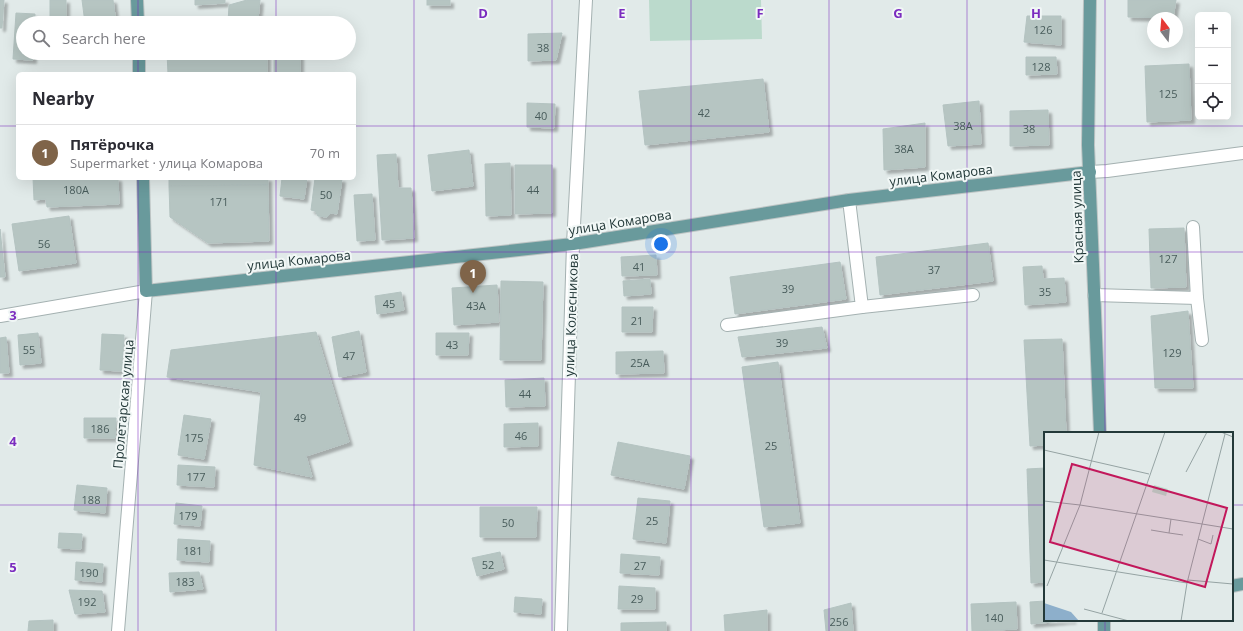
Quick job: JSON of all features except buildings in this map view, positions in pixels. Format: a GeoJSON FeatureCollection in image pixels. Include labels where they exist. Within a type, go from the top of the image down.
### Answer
{"type":"FeatureCollection","features":[{"type":"Feature","properties":{"kind":"main road"},"geometry":{"type":"LineString","coordinates":[[137,0],[138,16]]}},
{"type":"Feature","properties":{"kind":"main road","name":"Красная улица"},"geometry":{"type":"LineString","coordinates":[[1090,0],[1088,145],[1100,432]]}},
{"type":"Feature","properties":{"kind":"main road"},"geometry":{"type":"LineString","coordinates":[[139,60],[139,72]]}},
{"type":"Feature","properties":{"kind":"main road","name":"улица Комарова"},"geometry":{"type":"LineString","coordinates":[[146,291],[573,244],[849,200],[1090,172]]}},
{"type":"Feature","properties":{"kind":"main road","name":"Пролетарская улица"},"geometry":{"type":"LineString","coordinates":[[142,180],[146,291]]}},
{"type":"Feature","properties":{"kind":"main road"},"geometry":{"type":"LineString","coordinates":[[1233,586],[1243,584]]}},
{"type":"Feature","properties":{"kind":"street","name":"улица Колесникова"},"geometry":{"type":"LineString","coordinates":[[561,631],[573,244],[586,0]]}},
{"type":"Feature","properties":{"kind":"street","name":"улица Комарова"},"geometry":{"type":"LineString","coordinates":[[1090,172],[1243,153]]}},
{"type":"Feature","properties":{"kind":"street"},"geometry":{"type":"LineString","coordinates":[[849,200],[862,307]]}},
{"type":"Feature","properties":{"kind":"street"},"geometry":{"type":"LineString","coordinates":[[1194,227],[1197,298],[1202,340]]}},
{"type":"Feature","properties":{"kind":"street","name":"улица Комарова"},"geometry":{"type":"LineString","coordinates":[[0,316],[146,291]]}},
{"type":"Feature","properties":{"kind":"street","name":"Пролетарская улица"},"geometry":{"type":"LineString","coordinates":[[118,631],[146,291]]}},
{"type":"Feature","properties":{"kind":"street"},"geometry":{"type":"LineString","coordinates":[[1094,295],[1197,298]]}},
{"type":"Feature","properties":{"kind":"street"},"geometry":{"type":"LineString","coordinates":[[726,325],[862,307],[973,296]]}},
{"type":"Feature","properties":{"kind":"green space"},"geometry":{"type":"Polygon","coordinates":[[[649,0],[761,0],[762,39],[650,41],[649,0]]]}},
{"type":"Feature","properties":{"kind":"place","name":"Пятёрочка"},"geometry":{"type":"Point","coordinates":[473,293]}}]}
